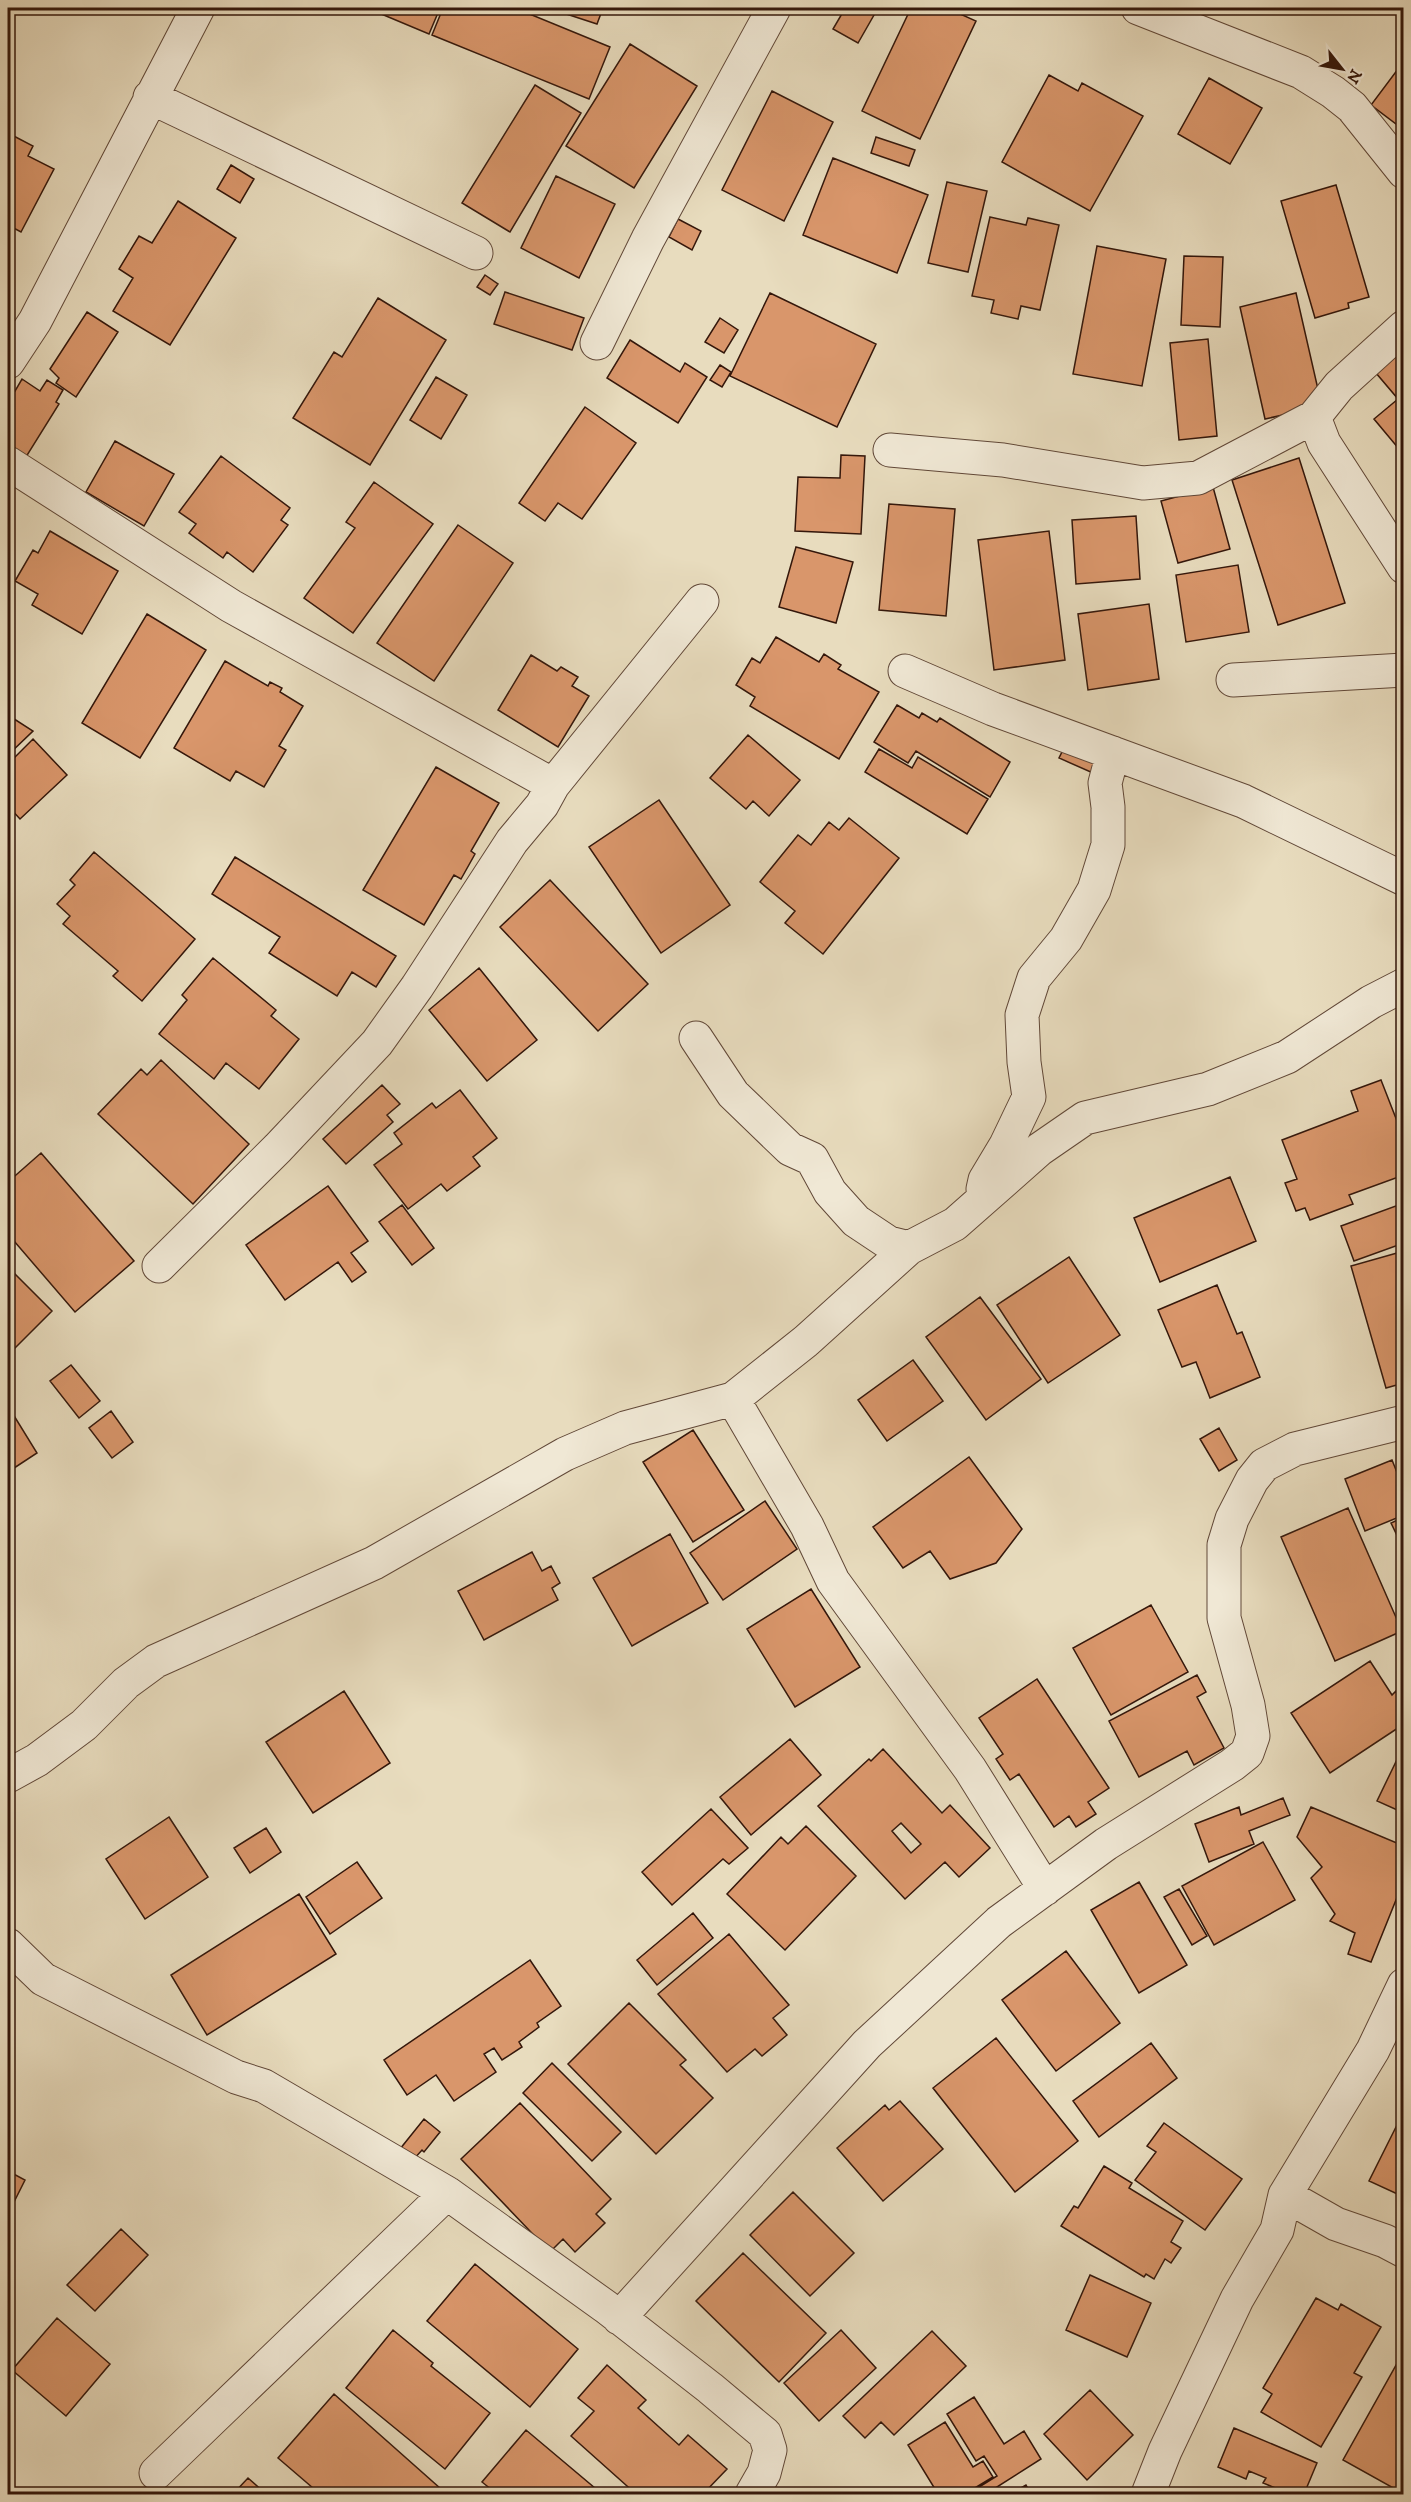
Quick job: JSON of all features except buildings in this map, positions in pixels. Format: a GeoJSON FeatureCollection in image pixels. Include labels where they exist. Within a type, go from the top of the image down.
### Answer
{"type":"FeatureCollection","features":[{"type":"Feature","properties":{"kind":"street"},"geometry":{"type":"LineString","coordinates":[[8,362],[35,321],[198,8]]}},
{"type":"Feature","properties":{"kind":"street"},"geometry":{"type":"LineString","coordinates":[[597,343],[648,239],[774,8]]}},
{"type":"Feature","properties":{"kind":"street"},"geometry":{"type":"LineString","coordinates":[[1138,8],[1301,72],[1352,107],[1404,172]]}},
{"type":"Feature","properties":{"kind":"street"},"geometry":{"type":"LineString","coordinates":[[150,97],[476,253]]}},
{"type":"Feature","properties":{"kind":"street"},"geometry":{"type":"LineString","coordinates":[[890,450],[1003,460],[1143,483],[1198,478],[1314,417],[1339,386],[1404,327]]}},
{"type":"Feature","properties":{"kind":"street"},"geometry":{"type":"LineString","coordinates":[[1314,417],[1324,443],[1404,567]]}},
{"type":"Feature","properties":{"kind":"street"},"geometry":{"type":"LineString","coordinates":[[8,462],[231,606],[553,785]]}},
{"type":"Feature","properties":{"kind":"street"},"geometry":{"type":"LineString","coordinates":[[159,1266],[278,1148],[377,1043],[417,987],[512,841],[542,805],[553,785],[702,601]]}},
{"type":"Feature","properties":{"kind":"street"},"geometry":{"type":"LineString","coordinates":[[905,670],[993,708],[1243,801],[1404,879]]}},
{"type":"Feature","properties":{"kind":"street"},"geometry":{"type":"LineString","coordinates":[[1233,680],[1404,670]]}},
{"type":"Feature","properties":{"kind":"street"},"geometry":{"type":"LineString","coordinates":[[981,1201],[985,1180],[1029,1097],[1024,1062],[1022,1015],[1035,978],[1066,939],[1095,890],[1108,844],[1108,807],[1105,783],[1113,753]]}},
{"type":"Feature","properties":{"kind":"street"},"geometry":{"type":"LineString","coordinates":[[8,1776],[37,1760],[84,1725],[126,1683],[156,1661],[374,1563],[565,1454],[626,1428],[733,1399],[806,1341],[909,1248],[955,1224],[1040,1149],[1085,1118],[1208,1089],[1287,1057],[1371,1002],[1404,985]]}},
{"type":"Feature","properties":{"kind":"street"},"geometry":{"type":"LineString","coordinates":[[696,1038],[733,1094],[790,1149],[812,1159],[830,1192],[856,1221],[890,1243],[909,1248]]}},
{"type":"Feature","properties":{"kind":"street"},"geometry":{"type":"LineString","coordinates":[[733,1399],[807,1526],[833,1581],[970,1769],[1045,1888]]}},
{"type":"Feature","properties":{"kind":"street"},"geometry":{"type":"LineString","coordinates":[[619,2318],[867,2044],[999,1922],[1106,1844],[1246,1754],[1253,1736],[1248,1706],[1224,1618],[1224,1545],[1232,1519],[1252,1480],[1264,1465],[1295,1449],[1404,1422]]}},
{"type":"Feature","properties":{"kind":"street"},"geometry":{"type":"LineString","coordinates":[[8,1945],[43,1980],[236,2077],[264,2086],[447,2193],[619,2318],[710,2388],[765,2434],[770,2450],[764,2473],[752,2494]]}},
{"type":"Feature","properties":{"kind":"street"},"geometry":{"type":"LineString","coordinates":[[1148,2494],[1165,2451],[1237,2299],[1277,2230],[1285,2195],[1373,2050],[1404,1985]]}},
{"type":"Feature","properties":{"kind":"street"},"geometry":{"type":"LineString","coordinates":[[156,2473],[447,2193]]}},
{"type":"Feature","properties":{"kind":"street"},"geometry":{"type":"LineString","coordinates":[[1285,2195],[1336,2224],[1404,2250]]}}]}
